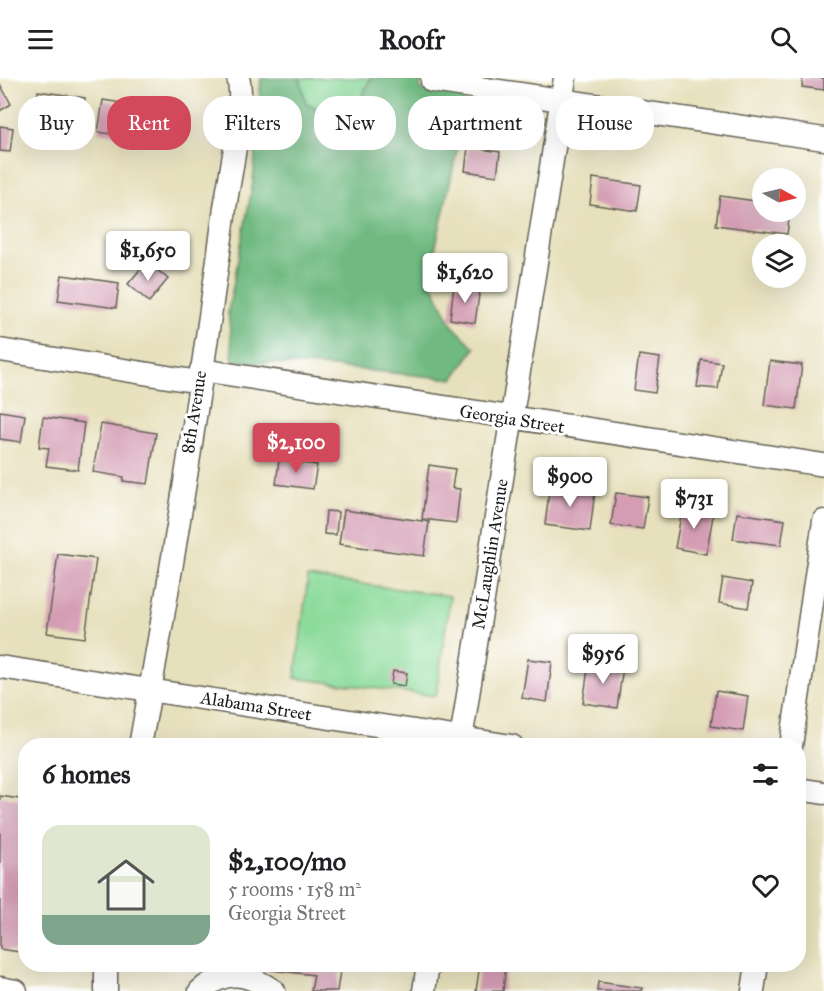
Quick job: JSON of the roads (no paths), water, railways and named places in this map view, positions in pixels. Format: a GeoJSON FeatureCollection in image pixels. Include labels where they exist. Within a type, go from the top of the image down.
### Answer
{"type":"FeatureCollection","features":[{"type":"Feature","properties":{"kind":"street","name":"8th Avenue"},"geometry":{"type":"LineString","coordinates":[[141,738],[200,376],[237,119],[241,86],[238,78]]}},
{"type":"Feature","properties":{"kind":"street"},"geometry":{"type":"LineString","coordinates":[[432,81],[563,88],[824,139]]}},
{"type":"Feature","properties":{"kind":"street","name":"McLaughlin Avenue"},"geometry":{"type":"LineString","coordinates":[[462,738],[563,88]]}},
{"type":"Feature","properties":{"kind":"street","name":"Georgia Street"},"geometry":{"type":"LineString","coordinates":[[0,350],[511,419],[824,465]]}},
{"type":"Feature","properties":{"kind":"street"},"geometry":{"type":"LineString","coordinates":[[792,738],[824,522]]}},
{"type":"Feature","properties":{"kind":"street","name":"Alabama Street"},"geometry":{"type":"LineString","coordinates":[[0,667],[437,738]]}},
{"type":"Feature","properties":{"kind":"street"},"geometry":{"type":"LineString","coordinates":[[806,790],[824,793]]}},
{"type":"Feature","properties":{"kind":"street"},"geometry":{"type":"LineString","coordinates":[[106,972],[106,991]]}},
{"type":"Feature","properties":{"kind":"street"},"geometry":{"type":"LineString","coordinates":[[423,991],[427,972]]}},
{"type":"Feature","properties":{"kind":"street"},"geometry":{"type":"LineString","coordinates":[[753,991],[756,972]]}},
{"type":"Feature","properties":{"kind":"street"},"geometry":{"type":"LineString","coordinates":[[200,991],[216,980],[232,975],[249,976],[274,991]]}},
{"type":"Feature","properties":{"kind":"street"},"geometry":{"type":"LineString","coordinates":[[0,988],[15,991]]}}]}
